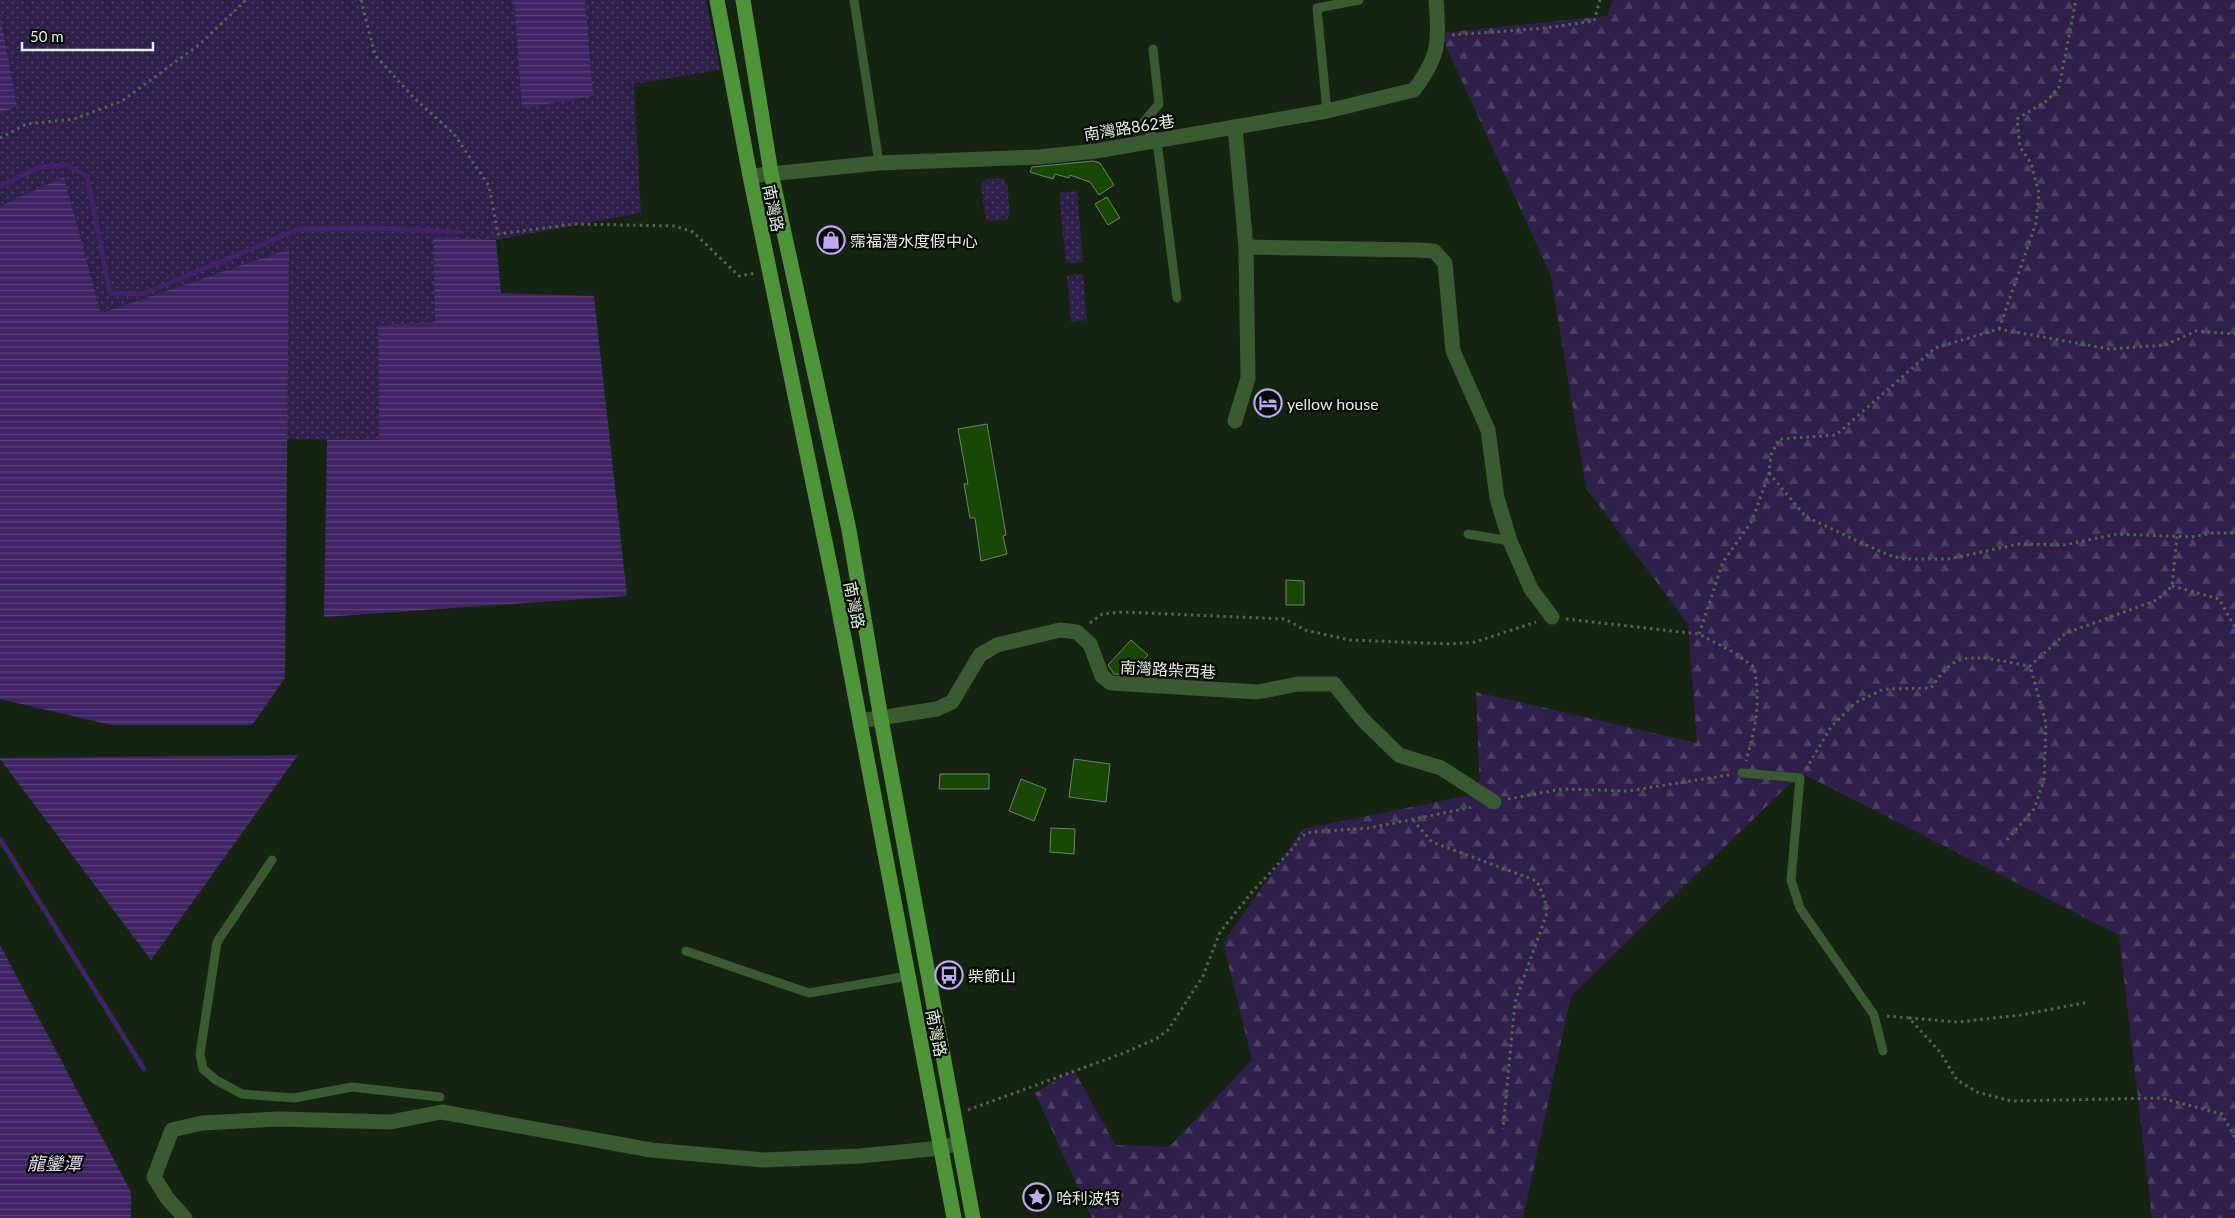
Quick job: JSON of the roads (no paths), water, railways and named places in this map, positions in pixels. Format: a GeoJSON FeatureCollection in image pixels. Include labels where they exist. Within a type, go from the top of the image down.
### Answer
{"type":"FeatureCollection","features":[{"type":"Feature","properties":{"kind":"main road","name":"南灣路"},"geometry":{"type":"LineString","coordinates":[[717,0],[750,176],[860,721],[954,1218]]}},
{"type":"Feature","properties":{"kind":"main road","name":"南灣路"},"geometry":{"type":"LineString","coordinates":[[743,0],[771,173],[850,530],[881,720],[973,1218]]}},
{"type":"Feature","properties":{"kind":"street","name":"南灣路862巷"},"geometry":{"type":"LineString","coordinates":[[750,176],[879,163],[1039,157],[1096,151],[1327,111],[1414,90],[1432,62],[1439,36],[1436,0]]}},
{"type":"Feature","properties":{"kind":"street"},"geometry":{"type":"LineString","coordinates":[[1235,127],[1246,247],[1248,378],[1235,421]]}},
{"type":"Feature","properties":{"kind":"street"},"geometry":{"type":"LineString","coordinates":[[1246,247],[1434,251],[1445,262],[1453,351],[1488,430],[1497,498],[1510,541],[1531,589],[1552,617]]}},
{"type":"Feature","properties":{"kind":"street","name":"南灣路柴西巷"},"geometry":{"type":"LineString","coordinates":[[881,720],[938,709],[952,702],[980,654],[997,645],[1060,630],[1077,632],[1090,644],[1102,676],[1112,683],[1258,692],[1298,684],[1334,684],[1363,720],[1399,755],[1441,768],[1494,802]]}},
{"type":"Feature","properties":{"kind":"street"},"geometry":{"type":"LineString","coordinates":[[860,721],[881,720]]}},
{"type":"Feature","properties":{"kind":"street"},"geometry":{"type":"LineString","coordinates":[[185,1218],[167,1198],[154,1177],[172,1130],[202,1123],[279,1119],[390,1122],[442,1112],[651,1150],[763,1160],[860,1156],[941,1148],[958,1143]]}},
{"type":"Feature","properties":{"kind":"lane"},"geometry":{"type":"LineString","coordinates":[[854,0],[879,163]]}},
{"type":"Feature","properties":{"kind":"lane"},"geometry":{"type":"LineString","coordinates":[[1327,111],[1317,8],[1359,0]]}},
{"type":"Feature","properties":{"kind":"lane"},"geometry":{"type":"LineString","coordinates":[[1153,49],[1159,104],[1142,124],[1157,141],[1177,298]]}},
{"type":"Feature","properties":{"kind":"lane"},"geometry":{"type":"LineString","coordinates":[[1468,534],[1510,541]]}},
{"type":"Feature","properties":{"kind":"lane"},"geometry":{"type":"LineString","coordinates":[[1742,774],[1800,778],[1791,880],[1800,908],[1874,1015],[1883,1051]]}},
{"type":"Feature","properties":{"kind":"lane"},"geometry":{"type":"LineString","coordinates":[[272,860],[217,942],[200,1054],[203,1069],[216,1080],[242,1094],[294,1098],[352,1087],[440,1097]]}},
{"type":"Feature","properties":{"kind":"lane"},"geometry":{"type":"LineString","coordinates":[[686,951],[809,993],[908,976]]}},
{"type":"Feature","properties":{"kind":"water"},"geometry":{"type":"Polygon","coordinates":[[[514,0],[585,0],[593,96],[522,108],[514,0]]]}},
{"type":"Feature","properties":{"kind":"water"},"geometry":{"type":"Polygon","coordinates":[[[0,14],[17,106],[0,114],[0,14]]]}},
{"type":"Feature","properties":{"kind":"water"},"geometry":{"type":"Polygon","coordinates":[[[64,177],[101,313],[289,249],[285,678],[252,725],[111,725],[0,699],[0,206],[64,177]]]}},
{"type":"Feature","properties":{"kind":"water"},"geometry":{"type":"Polygon","coordinates":[[[433,237],[496,240],[501,293],[594,296],[627,596],[324,617],[327,440],[379,440],[378,325],[435,322],[433,237]]]}},
{"type":"Feature","properties":{"kind":"water"},"geometry":{"type":"Polygon","coordinates":[[[298,755],[151,960],[0,759],[0,758],[298,755]]]}},
{"type":"Feature","properties":{"kind":"water","name":"龍鑾潭"},"geometry":{"type":"Polygon","coordinates":[[[0,945],[131,1192],[131,1218],[0,1218],[0,945]]]}},
{"type":"Feature","properties":{"kind":"waterway"},"geometry":{"type":"LineString","coordinates":[[0,186],[40,167],[66,165],[87,176],[110,293],[143,294],[299,229],[377,228],[460,232]]}},
{"type":"Feature","properties":{"kind":"waterway"},"geometry":{"type":"LineString","coordinates":[[0,839],[144,1069]]}},
{"type":"Feature","properties":{"kind":"place","name":"霈福潛水度假中心"},"geometry":{"type":"Point","coordinates":[831,240]}},
{"type":"Feature","properties":{"kind":"place","name":"yellow house"},"geometry":{"type":"Point","coordinates":[1268,403]}},
{"type":"Feature","properties":{"kind":"place","name":"柴節山"},"geometry":{"type":"Point","coordinates":[949,975]}},
{"type":"Feature","properties":{"kind":"place","name":"哈利波特"},"geometry":{"type":"Point","coordinates":[1037,1197]}}]}
